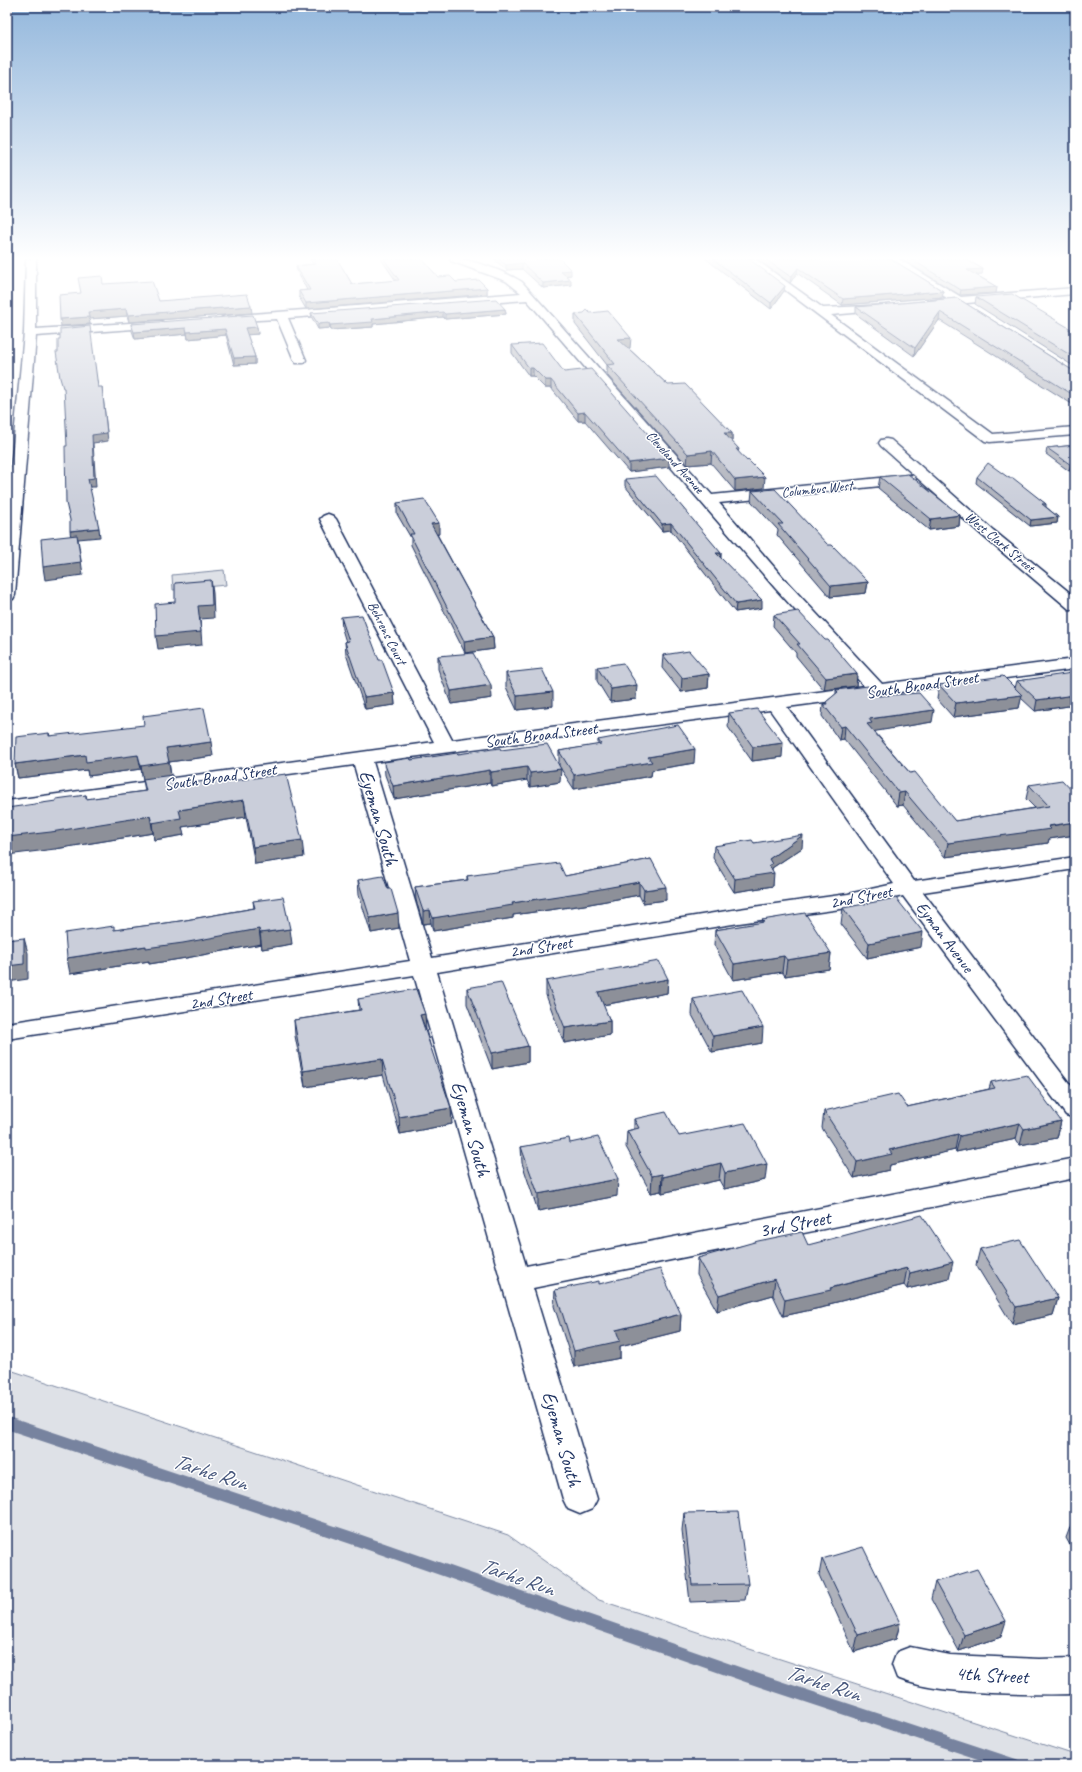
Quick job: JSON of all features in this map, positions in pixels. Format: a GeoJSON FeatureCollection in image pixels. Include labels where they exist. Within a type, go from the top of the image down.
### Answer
{"type":"FeatureCollection","features":[{"type":"Feature","properties":{"kind":"street"},"geometry":{"type":"LineString","coordinates":[[7,595],[12,488],[29,342]]}},
{"type":"Feature","properties":{"kind":"street"},"geometry":{"type":"LineString","coordinates":[[292,342],[300,360]]}},
{"type":"Feature","properties":{"kind":"street","name":"Cleveland Avenue"},"geometry":{"type":"LineString","coordinates":[[568,342],[781,585],[878,691]]}},
{"type":"Feature","properties":{"kind":"street"},"geometry":{"type":"LineString","coordinates":[[861,342],[990,438],[1075,431]]}},
{"type":"Feature","properties":{"kind":"street","name":"West Clark Street"},"geometry":{"type":"LineString","coordinates":[[886,443],[988,533],[1075,605]]}},
{"type":"Feature","properties":{"kind":"street","name":"Columbus West"},"geometry":{"type":"LineString","coordinates":[[708,500],[926,478]]}},
{"type":"Feature","properties":{"kind":"street","name":"Behrens Court"},"geometry":{"type":"LineString","coordinates":[[328,519],[446,747]]}},
{"type":"Feature","properties":{"kind":"street","name":"South Broad Street"},"geometry":{"type":"LineString","coordinates":[[7,807],[362,758],[1075,664]]}},
{"type":"Feature","properties":{"kind":"street","name":"Eyman Avenue"},"geometry":{"type":"LineString","coordinates":[[775,704],[908,888],[1075,1109]]}},
{"type":"Feature","properties":{"kind":"street","name":"Eyeman South"},"geometry":{"type":"LineString","coordinates":[[362,758],[580,1499]]}},
{"type":"Feature","properties":{"kind":"street","name":"2nd Street"},"geometry":{"type":"LineString","coordinates":[[7,1030],[189,1004],[731,917],[848,901],[908,888],[1075,863]]}},
{"type":"Feature","properties":{"kind":"street","name":"3rd Street"},"geometry":{"type":"LineString","coordinates":[[515,1280],[1075,1168]]}},
{"type":"Feature","properties":{"kind":"street","name":"4th Street"},"geometry":{"type":"LineString","coordinates":[[910,1665],[950,1673],[1039,1677],[1075,1676]]}},
{"type":"Feature","properties":{"kind":"shaded area"},"geometry":{"type":"Polygon","coordinates":[[[224,570],[226,585],[173,590],[172,575],[224,570]]]}},
{"type":"Feature","properties":{"kind":"shaded area"},"geometry":{"type":"Polygon","coordinates":[[[7,1369],[508,1535],[599,1600],[1075,1755],[1075,1765],[7,1765],[7,1369]]]}},
{"type":"Feature","properties":{"kind":"building"},"geometry":{"type":"Polygon","coordinates":[[[58,342],[92,342],[98,387],[102,387],[107,433],[92,435],[94,478],[88,479],[99,528],[70,531],[70,520],[66,503],[65,446],[67,446],[64,388],[60,378],[56,352],[58,352],[58,342]]]}},
{"type":"Feature","properties":{"kind":"building"},"geometry":{"type":"Polygon","coordinates":[[[229,342],[250,342],[255,357],[234,358],[229,342]]]}},
{"type":"Feature","properties":{"kind":"building"},"geometry":{"type":"Polygon","coordinates":[[[597,342],[621,342],[668,385],[685,384],[732,433],[724,433],[739,449],[736,449],[765,477],[735,480],[712,451],[688,454],[607,365],[615,364],[597,342]]]}},
{"type":"Feature","properties":{"kind":"building"},"geometry":{"type":"Polygon","coordinates":[[[906,342],[919,342],[915,348],[906,342]]]}},
{"type":"Feature","properties":{"kind":"building"},"geometry":{"type":"Polygon","coordinates":[[[988,342],[1027,342],[1075,371],[1075,396],[988,342]]]}},
{"type":"Feature","properties":{"kind":"building"},"geometry":{"type":"Polygon","coordinates":[[[1049,342],[1075,342],[1075,358],[1049,342]]]}},
{"type":"Feature","properties":{"kind":"building"},"geometry":{"type":"Polygon","coordinates":[[[542,343],[564,372],[591,369],[669,458],[629,463],[585,412],[578,413],[551,380],[545,380],[533,368],[529,368],[512,345],[542,343]]]}},
{"type":"Feature","properties":{"kind":"building"},"geometry":{"type":"Polygon","coordinates":[[[1075,445],[1075,464],[1071,465],[1047,448],[1075,445]]]}},
{"type":"Feature","properties":{"kind":"building"},"geometry":{"type":"Polygon","coordinates":[[[988,463],[1009,478],[1013,478],[1046,504],[1042,504],[1058,517],[1031,520],[977,477],[988,463]]]}},
{"type":"Feature","properties":{"kind":"building"},"geometry":{"type":"Polygon","coordinates":[[[908,474],[960,515],[931,519],[880,477],[908,474]]]}},
{"type":"Feature","properties":{"kind":"building"},"geometry":{"type":"Polygon","coordinates":[[[656,476],[721,553],[716,553],[762,600],[736,604],[671,523],[662,524],[625,479],[656,476]]]}},
{"type":"Feature","properties":{"kind":"building"},"geometry":{"type":"Polygon","coordinates":[[[775,489],[828,545],[832,545],[868,582],[831,586],[778,524],[783,524],[752,491],[775,489]]]}},
{"type":"Feature","properties":{"kind":"building"},"geometry":{"type":"Polygon","coordinates":[[[424,499],[439,523],[431,524],[493,637],[464,641],[410,534],[414,534],[397,503],[424,499]]]}},
{"type":"Feature","properties":{"kind":"building"},"geometry":{"type":"Polygon","coordinates":[[[77,535],[81,562],[43,567],[41,539],[77,535]]]}},
{"type":"Feature","properties":{"kind":"building"},"geometry":{"type":"Polygon","coordinates":[[[211,580],[212,605],[198,606],[201,632],[156,636],[155,604],[175,602],[175,583],[211,580]]]}},
{"type":"Feature","properties":{"kind":"building"},"geometry":{"type":"Polygon","coordinates":[[[798,611],[825,640],[828,640],[857,674],[826,678],[797,644],[800,644],[774,615],[798,611]]]}},
{"type":"Feature","properties":{"kind":"building"},"geometry":{"type":"Polygon","coordinates":[[[362,615],[379,660],[382,660],[394,693],[364,697],[345,642],[349,641],[341,617],[362,615]]]}},
{"type":"Feature","properties":{"kind":"building"},"geometry":{"type":"Polygon","coordinates":[[[689,651],[709,674],[682,678],[663,655],[689,651]]]}},
{"type":"Feature","properties":{"kind":"building"},"geometry":{"type":"Polygon","coordinates":[[[473,653],[491,685],[451,691],[438,656],[473,653]]]}},
{"type":"Feature","properties":{"kind":"building"},"geometry":{"type":"Polygon","coordinates":[[[623,663],[637,685],[611,689],[597,667],[623,663]]]}},
{"type":"Feature","properties":{"kind":"building"},"geometry":{"type":"Polygon","coordinates":[[[542,669],[553,692],[517,696],[506,673],[542,669]]]}},
{"type":"Feature","properties":{"kind":"building"},"geometry":{"type":"Polygon","coordinates":[[[1072,673],[1075,675],[1075,695],[1037,700],[1017,681],[1072,673]]]}},
{"type":"Feature","properties":{"kind":"building"},"geometry":{"type":"Polygon","coordinates":[[[1003,676],[1022,695],[956,703],[939,685],[1003,676]]]}},
{"type":"Feature","properties":{"kind":"building"},"geometry":{"type":"Polygon","coordinates":[[[868,686],[878,696],[919,693],[934,710],[869,719],[872,723],[867,724],[910,773],[915,772],[955,821],[1049,806],[1029,785],[1062,780],[1075,794],[1075,822],[1048,826],[1051,829],[948,843],[905,792],[899,793],[845,726],[841,727],[823,704],[827,704],[826,702],[838,692],[836,690],[868,686]]]}},
{"type":"Feature","properties":{"kind":"building"},"geometry":{"type":"Polygon","coordinates":[[[204,708],[211,742],[166,748],[169,762],[141,766],[138,755],[86,762],[85,755],[15,764],[16,737],[49,733],[49,736],[144,725],[143,716],[204,708]]]}},
{"type":"Feature","properties":{"kind":"building"},"geometry":{"type":"Polygon","coordinates":[[[757,709],[783,743],[753,747],[729,713],[757,709]]]}},
{"type":"Feature","properties":{"kind":"building"},"geometry":{"type":"Polygon","coordinates":[[[678,725],[695,749],[648,757],[652,762],[574,775],[559,751],[601,744],[598,740],[678,725]]]}},
{"type":"Feature","properties":{"kind":"building"},"geometry":{"type":"Polygon","coordinates":[[[547,744],[561,769],[530,773],[527,767],[491,772],[490,770],[393,786],[384,762],[410,758],[411,760],[500,748],[501,750],[547,744]]]}},
{"type":"Feature","properties":{"kind":"building"},"geometry":{"type":"Polygon","coordinates":[[[286,774],[302,840],[253,847],[244,800],[179,810],[181,818],[152,823],[150,816],[51,832],[7,837],[7,808],[86,795],[86,799],[146,791],[143,779],[172,775],[174,785],[222,779],[222,782],[286,774]]]}},
{"type":"Feature","properties":{"kind":"building"},"geometry":{"type":"Polygon","coordinates":[[[803,835],[769,859],[772,864],[769,865],[774,873],[735,879],[714,846],[752,840],[754,843],[803,835]]]}},
{"type":"Feature","properties":{"kind":"building"},"geometry":{"type":"Polygon","coordinates":[[[651,859],[666,887],[644,890],[639,882],[433,918],[430,910],[423,911],[415,887],[468,880],[467,876],[559,863],[565,876],[651,859]]]}},
{"type":"Feature","properties":{"kind":"building"},"geometry":{"type":"Polygon","coordinates":[[[383,876],[388,889],[391,889],[398,913],[370,918],[358,880],[383,876]]]}},
{"type":"Feature","properties":{"kind":"building"},"geometry":{"type":"Polygon","coordinates":[[[283,897],[290,929],[260,933],[259,929],[183,943],[146,948],[146,946],[67,958],[65,933],[114,926],[114,930],[180,921],[255,908],[253,901],[283,897]]]}},
{"type":"Feature","properties":{"kind":"building"},"geometry":{"type":"Polygon","coordinates":[[[896,898],[923,932],[869,943],[843,908],[896,898]]]}},
{"type":"Feature","properties":{"kind":"building"},"geometry":{"type":"Polygon","coordinates":[[[805,913],[831,953],[787,960],[784,956],[734,964],[715,930],[764,922],[762,920],[805,913]]]}},
{"type":"Feature","properties":{"kind":"building"},"geometry":{"type":"Polygon","coordinates":[[[24,938],[24,964],[7,966],[7,940],[24,938]]]}},
{"type":"Feature","properties":{"kind":"building"},"geometry":{"type":"Polygon","coordinates":[[[659,961],[668,979],[598,992],[610,1021],[565,1028],[546,981],[659,961]]]}},
{"type":"Feature","properties":{"kind":"building"},"geometry":{"type":"Polygon","coordinates":[[[501,982],[528,1046],[492,1053],[467,988],[501,982]]]}},
{"type":"Feature","properties":{"kind":"building"},"geometry":{"type":"Polygon","coordinates":[[[416,989],[425,1014],[420,1015],[451,1108],[399,1117],[382,1059],[303,1071],[294,1020],[361,1010],[358,999],[416,989]]]}},
{"type":"Feature","properties":{"kind":"building"},"geometry":{"type":"Polygon","coordinates":[[[742,990],[763,1027],[713,1036],[693,999],[742,990]]]}},
{"type":"Feature","properties":{"kind":"building"},"geometry":{"type":"Polygon","coordinates":[[[1027,1075],[1061,1121],[1024,1129],[1020,1123],[960,1136],[958,1134],[889,1150],[892,1154],[857,1162],[824,1111],[898,1094],[907,1107],[995,1088],[991,1082],[1027,1075]]]}},
{"type":"Feature","properties":{"kind":"building"},"geometry":{"type":"Polygon","coordinates":[[[666,1112],[679,1136],[745,1123],[767,1164],[725,1173],[721,1163],[663,1177],[662,1174],[652,1176],[627,1131],[639,1128],[634,1119],[666,1112]]]}},
{"type":"Feature","properties":{"kind":"building"},"geometry":{"type":"Polygon","coordinates":[[[598,1137],[618,1179],[538,1194],[521,1147],[569,1138],[570,1143],[598,1137]]]}},
{"type":"Feature","properties":{"kind":"building"},"geometry":{"type":"Polygon","coordinates":[[[922,1215],[953,1262],[910,1273],[907,1268],[830,1288],[831,1290],[785,1300],[775,1279],[719,1295],[698,1258],[758,1241],[802,1232],[808,1245],[922,1215]]]}},
{"type":"Feature","properties":{"kind":"building"},"geometry":{"type":"Polygon","coordinates":[[[1020,1240],[1058,1298],[1016,1307],[980,1249],[1020,1240]]]}},
{"type":"Feature","properties":{"kind":"building"},"geometry":{"type":"Polygon","coordinates":[[[660,1269],[681,1314],[616,1330],[620,1341],[574,1351],[555,1290],[599,1281],[599,1284],[660,1269]]]}},
{"type":"Feature","properties":{"kind":"building"},"geometry":{"type":"Polygon","coordinates":[[[738,1512],[748,1584],[692,1585],[684,1513],[738,1512]]]}},
{"type":"Feature","properties":{"kind":"building"},"geometry":{"type":"Polygon","coordinates":[[[863,1547],[900,1623],[858,1635],[822,1559],[863,1547]]]}},
{"type":"Feature","properties":{"kind":"building"},"geometry":{"type":"Polygon","coordinates":[[[977,1569],[1006,1621],[964,1635],[935,1582],[977,1569]]]}},
{"type":"Feature","properties":{"kind":"waterway","name":"Tarhe Run"},"geometry":{"type":"LineString","coordinates":[[7,1423],[352,1538],[761,1681],[1015,1765]]}}]}
